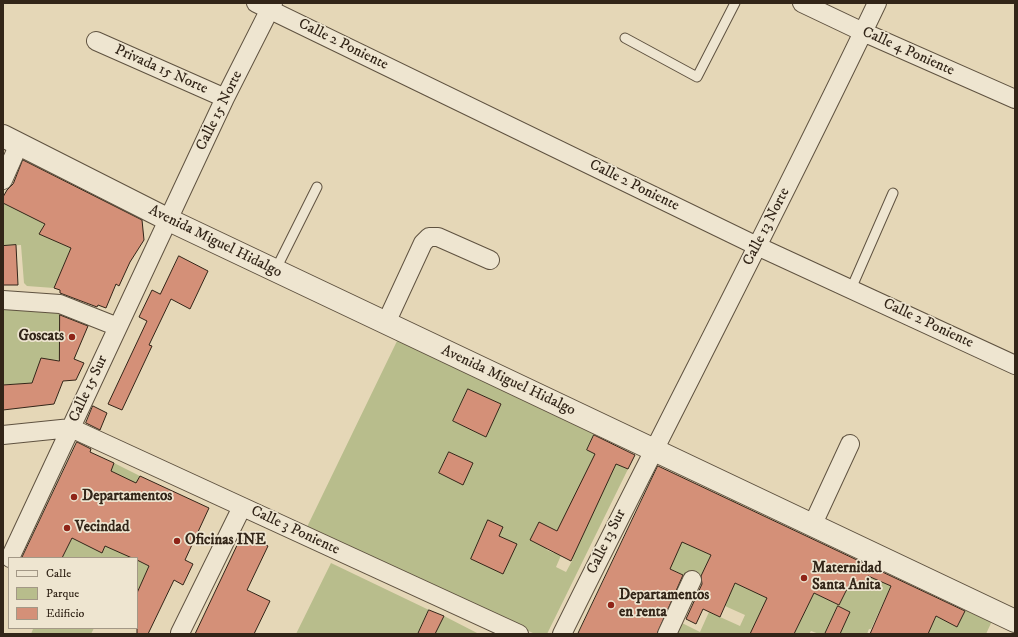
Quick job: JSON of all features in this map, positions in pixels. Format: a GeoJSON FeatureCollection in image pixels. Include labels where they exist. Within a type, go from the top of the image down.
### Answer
{"type":"FeatureCollection","features":[{"type":"Feature","properties":{"kind":"street","name":"Calle 4 Poniente"},"geometry":{"type":"LineString","coordinates":[[802,3],[863,32],[1015,99]]}},
{"type":"Feature","properties":{"kind":"street","name":"Calle 13 Norte"},"geometry":{"type":"LineString","coordinates":[[653,450],[757,246],[877,3]]}},
{"type":"Feature","properties":{"kind":"street","name":"Calle 15 Norte"},"geometry":{"type":"LineString","coordinates":[[169,220],[267,5]]}},
{"type":"Feature","properties":{"kind":"street","name":"Calle 2 Poniente"},"geometry":{"type":"LineString","coordinates":[[267,5],[757,246],[1015,365]]}},
{"type":"Feature","properties":{"kind":"street","name":"Privada 15 Norte"},"geometry":{"type":"LineString","coordinates":[[96,41],[225,98]]}},
{"type":"Feature","properties":{"kind":"street","name":"Avenida Miguel Hidalgo"},"geometry":{"type":"LineString","coordinates":[[11,140],[169,220],[1015,621]]}},
{"type":"Feature","properties":{"kind":"street"},"geometry":{"type":"LineString","coordinates":[[3,180],[11,140]]}},
{"type":"Feature","properties":{"kind":"street","name":"Calle 15 Sur"},"geometry":{"type":"LineString","coordinates":[[10,557],[169,220]]}},
{"type":"Feature","properties":{"kind":"street"},"geometry":{"type":"LineString","coordinates":[[386,323],[423,244],[429,237],[438,237],[490,260]]}},
{"type":"Feature","properties":{"kind":"street"},"geometry":{"type":"LineString","coordinates":[[3,300],[60,304],[118,326]]}},
{"type":"Feature","properties":{"kind":"street"},"geometry":{"type":"LineString","coordinates":[[3,435],[71,428]]}},
{"type":"Feature","properties":{"kind":"street","name":"Calle 3 Poniente"},"geometry":{"type":"LineString","coordinates":[[71,428],[519,634]]}},
{"type":"Feature","properties":{"kind":"street"},"geometry":{"type":"LineString","coordinates":[[812,526],[850,444]]}},
{"type":"Feature","properties":{"kind":"street","name":"Calle 13 Sur"},"geometry":{"type":"LineString","coordinates":[[562,634],[653,450]]}},
{"type":"Feature","properties":{"kind":"street"},"geometry":{"type":"LineString","coordinates":[[180,633],[242,507]]}},
{"type":"Feature","properties":{"kind":"street","name":"Calle 15 Sur"},"geometry":{"type":"LineString","coordinates":[[3,573],[8,561]]}},
{"type":"Feature","properties":{"kind":"street"},"geometry":{"type":"LineString","coordinates":[[667,634],[692,580]]}},
{"type":"Feature","properties":{"kind":"lane"},"geometry":{"type":"LineString","coordinates":[[625,38],[697,77],[735,3]]}},
{"type":"Feature","properties":{"kind":"lane"},"geometry":{"type":"LineString","coordinates":[[276,271],[317,187]]}},
{"type":"Feature","properties":{"kind":"lane"},"geometry":{"type":"LineString","coordinates":[[851,289],[893,193]]}},
{"type":"Feature","properties":{"kind":"green space"},"geometry":{"type":"Polygon","coordinates":[[[3,203],[45,223],[40,234],[71,248],[54,288],[27,286],[24,283],[21,245],[3,246],[3,203]]]}},
{"type":"Feature","properties":{"kind":"green space"},"geometry":{"type":"Polygon","coordinates":[[[3,306],[46,307],[60,314],[59,349],[77,352],[75,359],[52,360],[41,358],[35,383],[3,385],[3,306]]]}},
{"type":"Feature","properties":{"kind":"green space"},"geometry":{"type":"Polygon","coordinates":[[[398,339],[595,432],[587,450],[628,469],[547,634],[535,634],[307,527],[398,339]],[[468,389],[453,421],[486,437],[501,404],[468,389]],[[449,452],[439,473],[463,484],[473,463],[449,452]],[[539,522],[532,535],[543,540],[547,550],[554,553],[570,537],[539,522]],[[562,553],[556,567],[566,572],[573,559],[562,553]]]}},
{"type":"Feature","properties":{"kind":"green space"},"geometry":{"type":"Polygon","coordinates":[[[114,463],[140,476],[134,487],[109,475],[114,463]]]}},
{"type":"Feature","properties":{"kind":"green space"},"geometry":{"type":"Polygon","coordinates":[[[732,498],[737,500],[718,540],[696,548],[711,555],[699,582],[651,560],[658,544],[677,553],[682,542],[725,513],[732,498]]]}},
{"type":"Feature","properties":{"kind":"green space"},"geometry":{"type":"Polygon","coordinates":[[[72,538],[102,553],[108,540],[131,557],[62,557],[72,538]]]}},
{"type":"Feature","properties":{"kind":"green space"},"geometry":{"type":"Polygon","coordinates":[[[138,560],[149,566],[138,591],[138,560]]]}},
{"type":"Feature","properties":{"kind":"green space"},"geometry":{"type":"Polygon","coordinates":[[[331,563],[429,610],[418,634],[296,634],[331,563]]]}},
{"type":"Feature","properties":{"kind":"green space"},"geometry":{"type":"Polygon","coordinates":[[[868,576],[891,586],[871,629],[869,629],[867,634],[840,634],[850,612],[838,606],[825,634],[819,634],[811,631],[809,634],[794,634],[814,593],[839,605],[850,583],[863,589],[868,576]]]}},
{"type":"Feature","properties":{"kind":"green space"},"geometry":{"type":"Polygon","coordinates":[[[735,583],[775,601],[757,634],[672,634],[678,621],[700,632],[709,612],[740,626],[745,615],[725,606],[735,583]]]}},
{"type":"Feature","properties":{"kind":"green space"},"geometry":{"type":"Polygon","coordinates":[[[966,608],[992,621],[986,634],[928,634],[936,616],[957,627],[966,608]]]}},
{"type":"Feature","properties":{"kind":"green space"},"geometry":{"type":"Polygon","coordinates":[[[444,616],[479,634],[435,634],[444,616]]]}},
{"type":"Feature","properties":{"kind":"green space"},"geometry":{"type":"Polygon","coordinates":[[[33,629],[94,629],[91,634],[31,634],[33,629]]]}},
{"type":"Feature","properties":{"kind":"building"},"geometry":{"type":"Polygon","coordinates":[[[23,160],[142,220],[144,240],[130,262],[119,286],[116,284],[106,308],[98,305],[97,307],[60,293],[60,290],[54,288],[71,248],[39,234],[45,224],[3,203],[3,197],[13,184],[23,160]]]}},
{"type":"Feature","properties":{"kind":"building"},"geometry":{"type":"Polygon","coordinates":[[[16,245],[18,285],[3,285],[3,246],[16,245]]]}},
{"type":"Feature","properties":{"kind":"building"},"geometry":{"type":"Polygon","coordinates":[[[179,256],[208,271],[190,309],[171,299],[149,345],[152,346],[122,410],[108,404],[147,321],[139,317],[152,290],[160,294],[179,256]]]}},
{"type":"Feature","properties":{"kind":"building"},"geometry":{"type":"Polygon","coordinates":[[[60,315],[88,326],[74,359],[84,363],[76,380],[63,381],[54,404],[3,410],[3,385],[32,383],[41,358],[59,361],[60,315]]]}},
{"type":"Feature","properties":{"kind":"building"},"geometry":{"type":"Polygon","coordinates":[[[468,389],[501,404],[486,437],[453,421],[468,389]]]}},
{"type":"Feature","properties":{"kind":"building"},"geometry":{"type":"Polygon","coordinates":[[[93,406],[107,413],[100,430],[86,423],[93,406]]]}},
{"type":"Feature","properties":{"kind":"building"},"geometry":{"type":"Polygon","coordinates":[[[594,435],[635,455],[628,469],[616,464],[571,561],[530,540],[539,522],[557,531],[595,454],[587,450],[594,435]]]}},
{"type":"Feature","properties":{"kind":"building"},"geometry":{"type":"Polygon","coordinates":[[[77,442],[91,449],[90,452],[114,463],[111,471],[136,483],[140,476],[209,508],[185,560],[193,564],[183,585],[174,580],[148,634],[137,634],[138,591],[149,566],[138,560],[138,557],[130,557],[105,546],[102,553],[72,538],[62,557],[22,557],[77,442]]]}},
{"type":"Feature","properties":{"kind":"building"},"geometry":{"type":"Polygon","coordinates":[[[449,452],[473,463],[463,485],[439,473],[449,452]]]}},
{"type":"Feature","properties":{"kind":"building"},"geometry":{"type":"Polygon","coordinates":[[[658,466],[965,611],[957,627],[936,616],[928,634],[870,634],[891,586],[868,576],[863,589],[850,583],[839,605],[814,593],[794,634],[750,634],[767,598],[735,583],[720,617],[703,609],[696,624],[686,619],[702,584],[701,576],[711,555],[682,542],[670,569],[683,575],[657,634],[578,634],[658,466]]]}},
{"type":"Feature","properties":{"kind":"building"},"geometry":{"type":"Polygon","coordinates":[[[488,520],[503,527],[499,536],[517,544],[503,574],[471,559],[488,520]]]}},
{"type":"Feature","properties":{"kind":"building"},"geometry":{"type":"Polygon","coordinates":[[[250,537],[268,546],[247,590],[270,601],[254,634],[195,634],[240,539],[247,543],[250,537]]]}},
{"type":"Feature","properties":{"kind":"building"},"geometry":{"type":"Polygon","coordinates":[[[838,606],[850,612],[840,634],[825,634],[838,606]]]}},
{"type":"Feature","properties":{"kind":"building"},"geometry":{"type":"Polygon","coordinates":[[[429,610],[444,616],[435,634],[418,634],[429,610]]]}},
{"type":"Feature","properties":{"kind":"place","name":"Goscats"},"geometry":{"type":"Point","coordinates":[72,337]}},
{"type":"Feature","properties":{"kind":"place","name":"Departamentos"},"geometry":{"type":"Point","coordinates":[74,497]}},
{"type":"Feature","properties":{"kind":"place","name":"Vecindad"},"geometry":{"type":"Point","coordinates":[67,528]}},
{"type":"Feature","properties":{"kind":"place","name":"Oficinas INE"},"geometry":{"type":"Point","coordinates":[177,541]}},
{"type":"Feature","properties":{"kind":"place","name":"Maternidad Santa Anita"},"geometry":{"type":"Point","coordinates":[804,578]}},
{"type":"Feature","properties":{"kind":"place","name":"Departamentos en renta"},"geometry":{"type":"Point","coordinates":[611,605]}}]}
